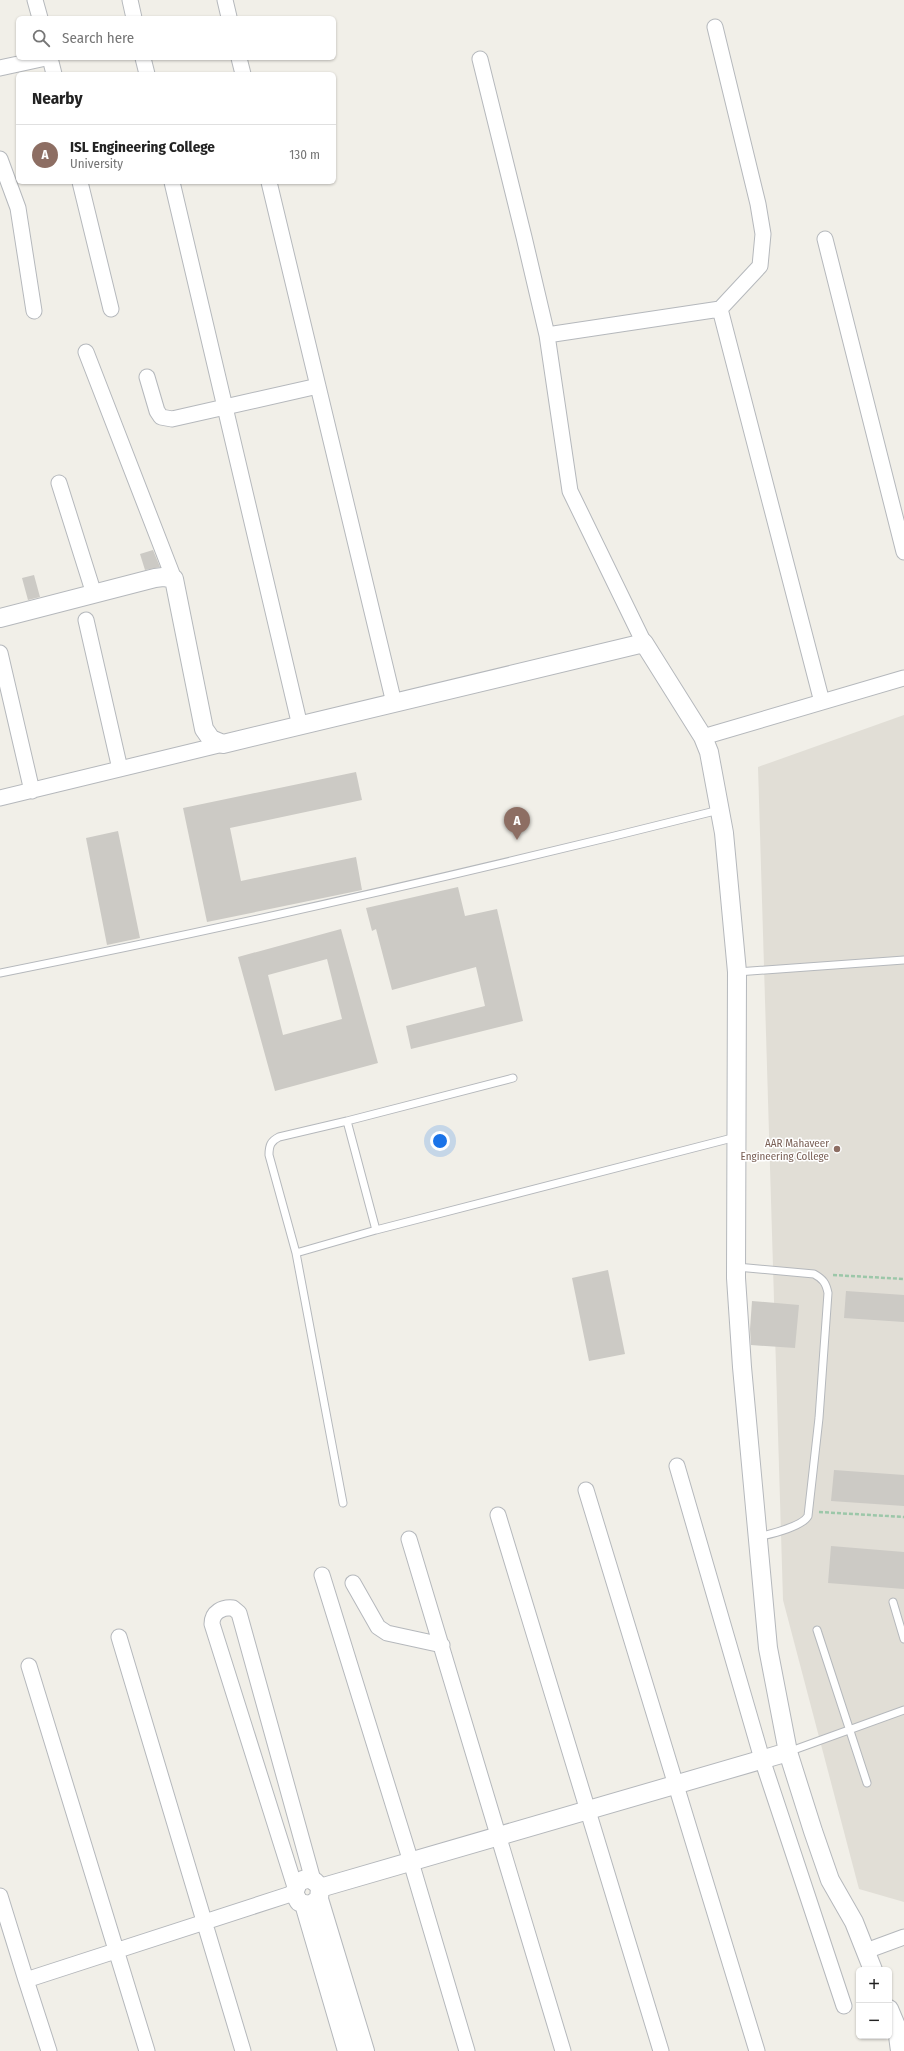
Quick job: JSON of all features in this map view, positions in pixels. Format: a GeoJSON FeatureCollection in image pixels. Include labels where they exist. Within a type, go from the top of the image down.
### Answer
{"type":"FeatureCollection","features":[{"type":"Feature","properties":{"kind":"street"},"geometry":{"type":"LineString","coordinates":[[36,0],[40,16]]}},
{"type":"Feature","properties":{"kind":"street"},"geometry":{"type":"LineString","coordinates":[[130,0],[134,16]]}},
{"type":"Feature","properties":{"kind":"street"},"geometry":{"type":"LineString","coordinates":[[225,0],[228,16]]}},
{"type":"Feature","properties":{"kind":"street"},"geometry":{"type":"LineString","coordinates":[[547,335],[720,309],[760,266],[763,234],[758,204],[715,28]]}},
{"type":"Feature","properties":{"kind":"street"},"geometry":{"type":"LineString","coordinates":[[480,59],[547,335],[570,491],[644,643],[703,737],[709,752],[724,833],[738,972],[736,1267],[742,1367],[768,1648],[788,1752],[830,1880],[854,1922],[872,1967]]}},
{"type":"Feature","properties":{"kind":"street"},"geometry":{"type":"LineString","coordinates":[[0,68],[37,60]]}},
{"type":"Feature","properties":{"kind":"street"},"geometry":{"type":"LineString","coordinates":[[50,60],[54,72]]}},
{"type":"Feature","properties":{"kind":"street"},"geometry":{"type":"LineString","coordinates":[[144,60],[146,72]]}},
{"type":"Feature","properties":{"kind":"street"},"geometry":{"type":"LineString","coordinates":[[240,60],[242,72]]}},
{"type":"Feature","properties":{"kind":"street"},"geometry":{"type":"LineString","coordinates":[[0,159],[18,208],[34,311]]}},
{"type":"Feature","properties":{"kind":"street"},"geometry":{"type":"LineString","coordinates":[[80,184],[110,309]]}},
{"type":"Feature","properties":{"kind":"street"},"geometry":{"type":"LineString","coordinates":[[172,184],[300,726]]}},
{"type":"Feature","properties":{"kind":"street"},"geometry":{"type":"LineString","coordinates":[[269,184],[394,703]]}},
{"type":"Feature","properties":{"kind":"street"},"geometry":{"type":"LineString","coordinates":[[825,239],[904,552]]}},
{"type":"Feature","properties":{"kind":"street"},"geometry":{"type":"LineString","coordinates":[[720,309],[822,702]]}},
{"type":"Feature","properties":{"kind":"street"},"geometry":{"type":"LineString","coordinates":[[86,352],[174,579],[204,729],[211,739],[223,744]]}},
{"type":"Feature","properties":{"kind":"street"},"geometry":{"type":"LineString","coordinates":[[147,377],[157,411],[161,417],[172,419],[318,386]]}},
{"type":"Feature","properties":{"kind":"street"},"geometry":{"type":"LineString","coordinates":[[59,483],[94,594]]}},
{"type":"Feature","properties":{"kind":"street"},"geometry":{"type":"LineString","coordinates":[[0,618],[155,578],[163,577],[174,579]]}},
{"type":"Feature","properties":{"kind":"street"},"geometry":{"type":"LineString","coordinates":[[86,620],[120,769]]}},
{"type":"Feature","properties":{"kind":"street"},"geometry":{"type":"LineString","coordinates":[[0,798],[644,643]]}},
{"type":"Feature","properties":{"kind":"street"},"geometry":{"type":"LineString","coordinates":[[0,653],[32,791]]}},
{"type":"Feature","properties":{"kind":"street"},"geometry":{"type":"LineString","coordinates":[[703,737],[904,678]]}},
{"type":"Feature","properties":{"kind":"street"},"geometry":{"type":"LineString","coordinates":[[677,1466],[762,1759],[844,2006]]}},
{"type":"Feature","properties":{"kind":"street"},"geometry":{"type":"LineString","coordinates":[[586,1490],[677,1784],[757,2051]]}},
{"type":"Feature","properties":{"kind":"street"},"geometry":{"type":"LineString","coordinates":[[498,1515],[662,2051]]}},
{"type":"Feature","properties":{"kind":"street"},"geometry":{"type":"LineString","coordinates":[[409,1539],[500,1836],[563,2051]]}},
{"type":"Feature","properties":{"kind":"street"},"geometry":{"type":"LineString","coordinates":[[322,1575],[411,1862],[467,2051]]}},
{"type":"Feature","properties":{"kind":"street"},"geometry":{"type":"LineString","coordinates":[[353,1583],[378,1627],[387,1633],[442,1645]]}},
{"type":"Feature","properties":{"kind":"street"},"geometry":{"type":"LineString","coordinates":[[347,2051],[308,1892],[239,1613],[233,1608],[219,1610],[213,1616],[212,1624],[308,1892],[365,2051]]}},
{"type":"Feature","properties":{"kind":"street"},"geometry":{"type":"LineString","coordinates":[[119,1638],[243,2051]]}},
{"type":"Feature","properties":{"kind":"street"},"geometry":{"type":"LineString","coordinates":[[29,1666],[147,2051]]}},
{"type":"Feature","properties":{"kind":"street"},"geometry":{"type":"LineString","coordinates":[[26,1980],[204,1922],[788,1752]]}},
{"type":"Feature","properties":{"kind":"street"},"geometry":{"type":"LineString","coordinates":[[0,1896],[49,2051]]}},
{"type":"Feature","properties":{"kind":"street"},"geometry":{"type":"LineString","coordinates":[[866,1952],[904,1937]]}},
{"type":"Feature","properties":{"kind":"street"},"geometry":{"type":"LineString","coordinates":[[892,2016],[897,2028],[900,2051]]}},
{"type":"Feature","properties":{"kind":"lane"},"geometry":{"type":"LineString","coordinates":[[0,973],[178,937],[444,877],[720,810]]}},
{"type":"Feature","properties":{"kind":"lane"},"geometry":{"type":"LineString","coordinates":[[738,972],[904,960]]}},
{"type":"Feature","properties":{"kind":"lane"},"geometry":{"type":"LineString","coordinates":[[343,1503],[296,1253],[269,1155],[269,1147],[272,1140],[279,1136],[347,1121],[513,1078]]}},
{"type":"Feature","properties":{"kind":"lane"},"geometry":{"type":"LineString","coordinates":[[347,1121],[376,1230]]}},
{"type":"Feature","properties":{"kind":"lane"},"geometry":{"type":"LineString","coordinates":[[296,1253],[376,1230],[736,1137]]}},
{"type":"Feature","properties":{"kind":"lane"},"geometry":{"type":"LineString","coordinates":[[736,1267],[809,1274],[820,1278],[826,1284],[828,1293],[819,1418],[808,1512],[806,1518],[801,1522],[774,1534],[758,1538]]}},
{"type":"Feature","properties":{"kind":"lane"},"geometry":{"type":"LineString","coordinates":[[893,1602],[904,1639]]}},
{"type":"Feature","properties":{"kind":"lane"},"geometry":{"type":"LineString","coordinates":[[817,1630],[867,1783]]}},
{"type":"Feature","properties":{"kind":"lane"},"geometry":{"type":"LineString","coordinates":[[788,1752],[904,1710]]}},
{"type":"Feature","properties":{"kind":"path"},"geometry":{"type":"LineString","coordinates":[[809,1274],[904,1279]]}},
{"type":"Feature","properties":{"kind":"path"},"geometry":{"type":"LineString","coordinates":[[808,1512],[904,1517]]}},
{"type":"Feature","properties":{"kind":"shaded area","name":"AAR Mahaveer Engineering College"},"geometry":{"type":"Polygon","coordinates":[[[904,715],[904,1902],[859,1889],[783,1600],[758,767],[904,715]]]}},
{"type":"Feature","properties":{"kind":"building"},"geometry":{"type":"Polygon","coordinates":[[[153,550],[160,567],[145,570],[140,554],[153,550]]]}},
{"type":"Feature","properties":{"kind":"building"},"geometry":{"type":"Polygon","coordinates":[[[34,575],[40,597],[28,600],[22,578],[34,575]]]}},
{"type":"Feature","properties":{"kind":"building"},"geometry":{"type":"Polygon","coordinates":[[[356,772],[362,800],[230,828],[241,881],[356,857],[362,890],[207,922],[183,808],[356,772]]]}},
{"type":"Feature","properties":{"kind":"building"},"geometry":{"type":"Polygon","coordinates":[[[118,831],[140,938],[107,945],[86,838],[118,831]]]}},
{"type":"Feature","properties":{"kind":"building"},"geometry":{"type":"Polygon","coordinates":[[[458,887],[465,916],[497,909],[523,1021],[411,1049],[406,1026],[485,1006],[476,967],[392,990],[376,929],[372,931],[366,908],[458,887]]]}},
{"type":"Feature","properties":{"kind":"building"},"geometry":{"type":"Polygon","coordinates":[[[341,929],[378,1063],[275,1091],[238,957],[341,929]],[[327,959],[268,975],[283,1035],[342,1019],[327,959]]]}},
{"type":"Feature","properties":{"kind":"building"},"geometry":{"type":"Polygon","coordinates":[[[608,1270],[625,1354],[589,1361],[572,1278],[608,1270]]]}},
{"type":"Feature","properties":{"kind":"building"},"geometry":{"type":"Polygon","coordinates":[[[846,1291],[904,1295],[904,1322],[844,1318],[846,1291]]]}},
{"type":"Feature","properties":{"kind":"building"},"geometry":{"type":"Polygon","coordinates":[[[752,1301],[799,1305],[795,1348],[751,1345],[750,1329],[752,1301]]]}},
{"type":"Feature","properties":{"kind":"building"},"geometry":{"type":"Polygon","coordinates":[[[834,1470],[904,1475],[904,1506],[831,1501],[834,1470]]]}},
{"type":"Feature","properties":{"kind":"building"},"geometry":{"type":"Polygon","coordinates":[[[831,1546],[904,1552],[904,1589],[828,1583],[831,1546]]]}},
{"type":"Feature","properties":{"kind":"place","name":"ISL Engineering College"},"geometry":{"type":"Point","coordinates":[517,840]}},
{"type":"Feature","properties":{"kind":"place","name":"AAR Mahaveer Engineering College"},"geometry":{"type":"Point","coordinates":[837,1149]}}]}
